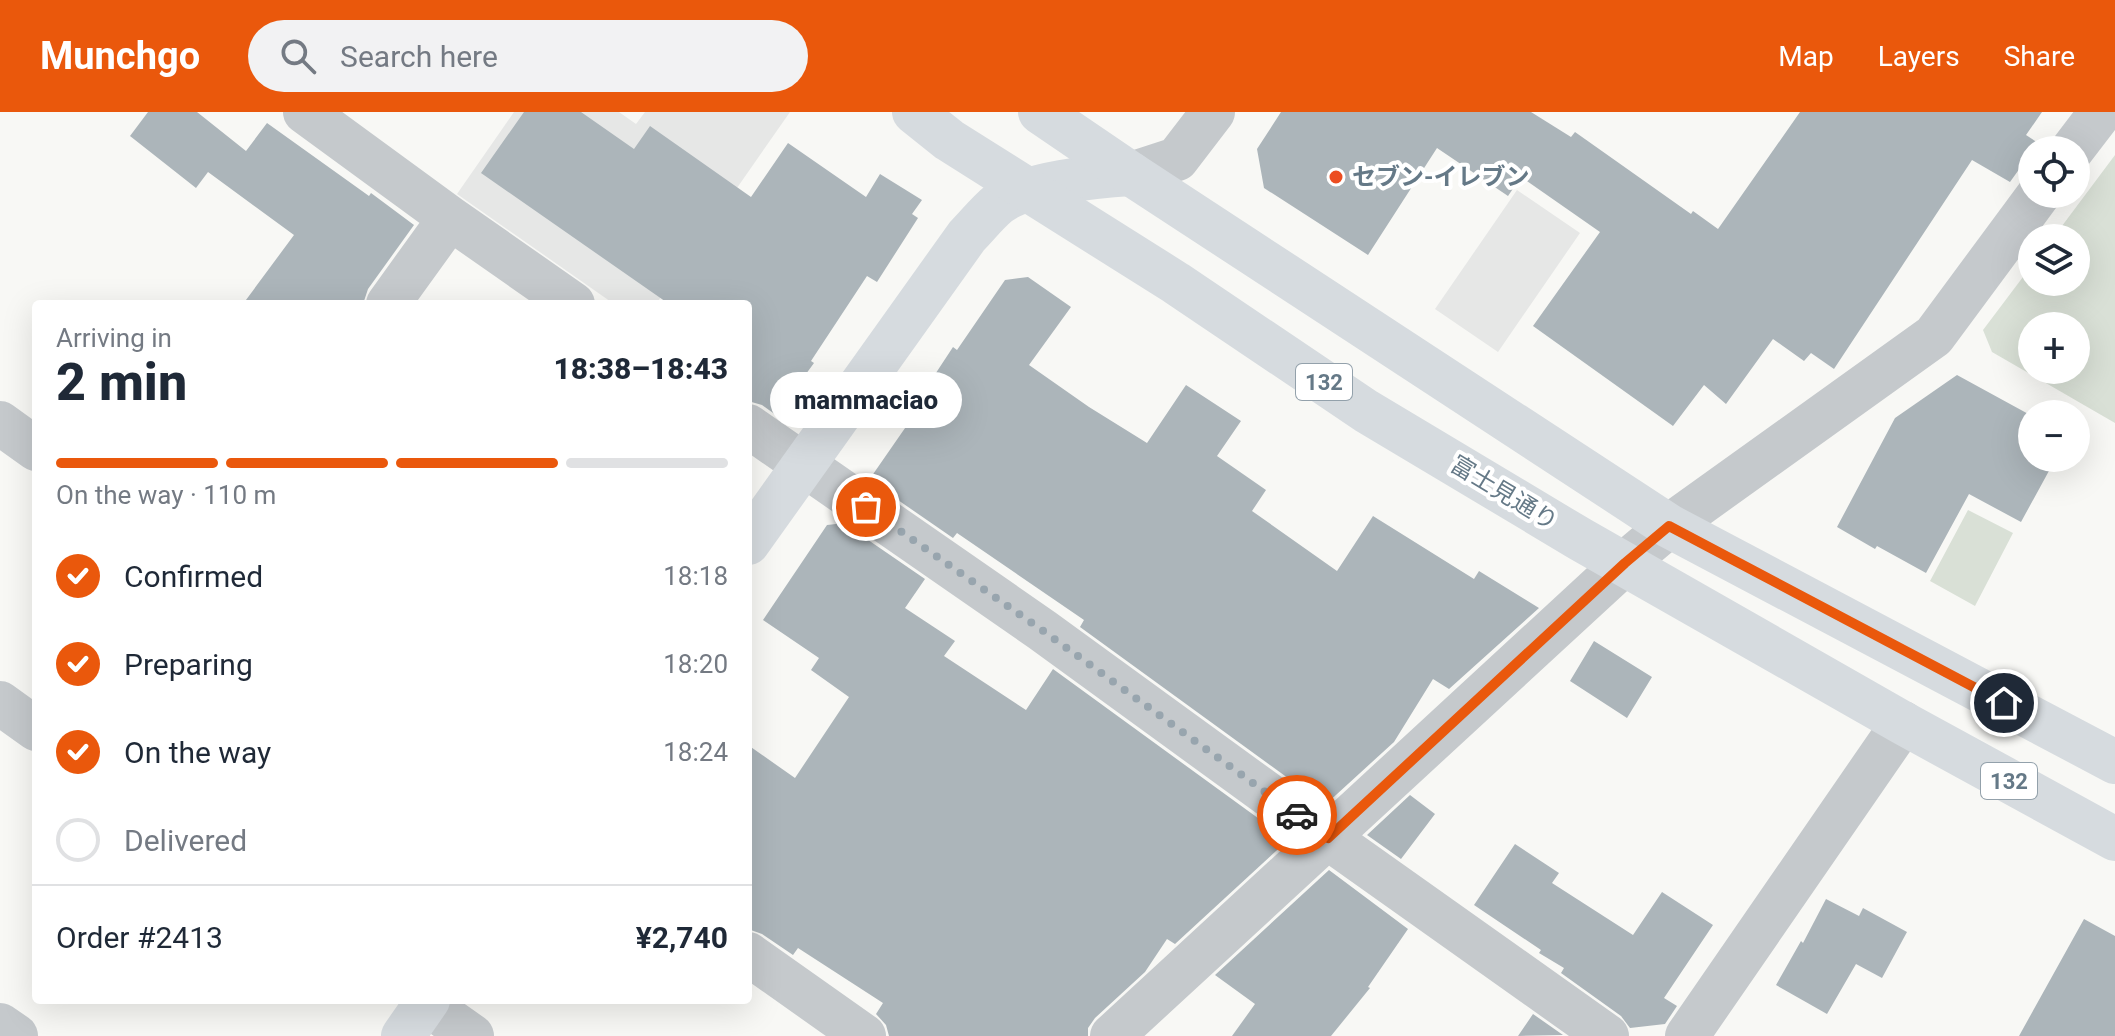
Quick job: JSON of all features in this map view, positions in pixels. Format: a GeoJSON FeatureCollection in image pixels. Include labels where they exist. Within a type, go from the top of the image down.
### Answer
{"type":"FeatureCollection","features":[{"type":"Feature","properties":{"kind":"main road","name":"富士見通り"},"geometry":{"type":"LineString","coordinates":[[914,112],[949,140],[1176,283],[1366,411],[1580,539],[1903,723],[2115,839]]}},
{"type":"Feature","properties":{"kind":"main road"},"geometry":{"type":"LineString","coordinates":[[1040,112],[1669,526],[2115,762]]}},
{"type":"Feature","properties":{"kind":"main road"},"geometry":{"type":"LineString","coordinates":[[752,537],[967,236],[999,202],[1085,176],[1131,174]]}},
{"type":"Feature","properties":{"kind":"street"},"geometry":{"type":"LineString","coordinates":[[305,112],[567,300]]}},
{"type":"Feature","properties":{"kind":"street"},"geometry":{"type":"LineString","coordinates":[[1131,174],[1177,159],[1213,112]]}},
{"type":"Feature","properties":{"kind":"street"},"geometry":{"type":"LineString","coordinates":[[2083,136],[2101,112]]}},
{"type":"Feature","properties":{"kind":"street"},"geometry":{"type":"LineString","coordinates":[[1112,1036],[1625,563],[1669,526],[1934,336],[2029,208]]}},
{"type":"Feature","properties":{"kind":"street"},"geometry":{"type":"LineString","coordinates":[[391,300],[450,218]]}},
{"type":"Feature","properties":{"kind":"street"},"geometry":{"type":"LineString","coordinates":[[0,423],[32,446]]}},
{"type":"Feature","properties":{"kind":"street"},"geometry":{"type":"LineString","coordinates":[[752,429],[1042,630],[1607,1036]]}},
{"type":"Feature","properties":{"kind":"street"},"geometry":{"type":"LineString","coordinates":[[0,703],[32,726]]}},
{"type":"Feature","properties":{"kind":"street"},"geometry":{"type":"LineString","coordinates":[[1687,1036],[1903,723]]}},
{"type":"Feature","properties":{"kind":"street"},"geometry":{"type":"LineString","coordinates":[[752,957],[864,1036]]}},
{"type":"Feature","properties":{"kind":"street"},"geometry":{"type":"LineString","coordinates":[[419,1010],[472,1036]]}},
{"type":"Feature","properties":{"kind":"street"},"geometry":{"type":"LineString","coordinates":[[0,1025],[16,1036]]}},
{"type":"Feature","properties":{"kind":"shaded area"},"geometry":{"type":"Polygon","coordinates":[[[514,112],[619,112],[636,124],[645,112],[790,112],[659,300],[608,300],[457,194],[514,112]]]}},
{"type":"Feature","properties":{"kind":"shaded area"},"geometry":{"type":"Polygon","coordinates":[[[2115,155],[2115,423],[2090,409],[2090,400],[2075,400],[2047,384],[2090,384],[2090,312],[2018,312],[2018,367],[1992,352],[1983,330],[2018,284],[2018,296],[2090,296],[2090,224],[2063,224],[2075,208],[2090,208],[2090,188],[2115,155]]]}},
{"type":"Feature","properties":{"kind":"shaded area"},"geometry":{"type":"Polygon","coordinates":[[[1517,190],[1580,233],[1498,352],[1435,309],[1517,190]]]}},
{"type":"Feature","properties":{"kind":"shaded area"},"geometry":{"type":"Polygon","coordinates":[[[1968,510],[2013,533],[1975,606],[1930,581],[1968,510]]]}},
{"type":"Feature","properties":{"kind":"building"},"geometry":{"type":"Polygon","coordinates":[[[148,112],[197,112],[246,151],[267,123],[414,225],[368,289],[364,300],[246,300],[294,235],[208,172],[196,188],[130,136],[148,112]]]}},
{"type":"Feature","properties":{"kind":"building"},"geometry":{"type":"Polygon","coordinates":[[[524,112],[581,112],[634,149],[650,126],[751,197],[788,143],[866,197],[880,174],[922,200],[912,214],[918,218],[877,282],[867,276],[811,361],[814,363],[776,415],[752,402],[752,300],[663,300],[481,173],[524,112]]]}},
{"type":"Feature","properties":{"kind":"building"},"geometry":{"type":"Polygon","coordinates":[[[1281,112],[1531,112],[1571,137],[1575,132],[1691,214],[1693,211],[1718,229],[1800,112],[2042,112],[2028,136],[2018,136],[2018,171],[2010,182],[1972,160],[1834,369],[1811,353],[1804,361],[1773,339],[1726,404],[1704,385],[1673,426],[1533,326],[1600,232],[1521,177],[1508,196],[1437,148],[1368,255],[1264,188],[1257,149],[1281,112]]]}},
{"type":"Feature","properties":{"kind":"building"},"geometry":{"type":"Polygon","coordinates":[[[1028,277],[1071,307],[1029,365],[1147,443],[1186,385],[1241,421],[1217,456],[1266,490],[1252,511],[1337,571],[1373,516],[1474,579],[1479,571],[1539,608],[1449,689],[1433,679],[1394,742],[1325,805],[1080,627],[1084,620],[957,533],[953,538],[869,480],[930,392],[930,382],[953,347],[957,350],[1005,280],[1028,277]]]}},
{"type":"Feature","properties":{"kind":"building"},"geometry":{"type":"Polygon","coordinates":[[[1957,375],[2018,408],[2018,472],[2048,472],[2021,522],[1969,494],[1926,573],[1837,527],[1895,418],[1957,375]]]}},
{"type":"Feature","properties":{"kind":"building"},"geometry":{"type":"Polygon","coordinates":[[[839,520],[925,579],[905,608],[955,641],[944,656],[1026,710],[1053,669],[1288,840],[1175,944],[1167,939],[1145,972],[1095,1018],[1088,1028],[1088,1036],[889,1036],[886,1025],[876,1014],[883,1003],[798,948],[793,955],[752,930],[752,748],[795,778],[849,697],[811,670],[819,658],[763,620],[827,525],[836,524],[839,520]]]}},
{"type":"Feature","properties":{"kind":"building"},"geometry":{"type":"Polygon","coordinates":[[[1594,641],[1652,677],[1627,718],[1570,681],[1594,641]]]}},
{"type":"Feature","properties":{"kind":"building"},"geometry":{"type":"Polygon","coordinates":[[[1410,795],[1435,814],[1401,859],[1367,835],[1410,795]]]}},
{"type":"Feature","properties":{"kind":"building"},"geometry":{"type":"Polygon","coordinates":[[[1515,844],[1559,873],[1552,883],[1633,935],[1662,892],[1713,925],[1664,998],[1677,1006],[1665,1024],[1630,1028],[1621,1016],[1561,973],[1564,968],[1474,905],[1515,844]]]}},
{"type":"Feature","properties":{"kind":"building"},"geometry":{"type":"Polygon","coordinates":[[[1329,870],[1408,929],[1370,988],[1331,1036],[1232,1036],[1255,1004],[1215,975],[1329,870]]]}},
{"type":"Feature","properties":{"kind":"building"},"geometry":{"type":"Polygon","coordinates":[[[1826,899],[1859,916],[1863,908],[1907,932],[1882,978],[1856,964],[1827,1014],[1776,985],[1826,899]]]}},
{"type":"Feature","properties":{"kind":"building"},"geometry":{"type":"Polygon","coordinates":[[[2084,919],[2115,936],[2115,1036],[2019,1036],[2084,919]]]}},
{"type":"Feature","properties":{"kind":"building"},"geometry":{"type":"Polygon","coordinates":[[[1533,1014],[1563,1035],[1518,1036],[1533,1014]]]}},
{"type":"Feature","properties":{"kind":"way so far"},"geometry":{"type":"LineString","coordinates":[[866,507],[1297,815]]}},
{"type":"Feature","properties":{"kind":"place","name":"セブン-イレブン"},"geometry":{"type":"Point","coordinates":[1336,177]}},
{"type":"Feature","properties":{"kind":"place","name":"mammaciao"},"geometry":{"type":"Point","coordinates":[866,507]}},
{"type":"Feature","properties":{"kind":"route"},"geometry":{"type":"LineString","coordinates":[[1297,815],[1328,838],[1625,563],[1669,526],[2004,703]]}}]}
